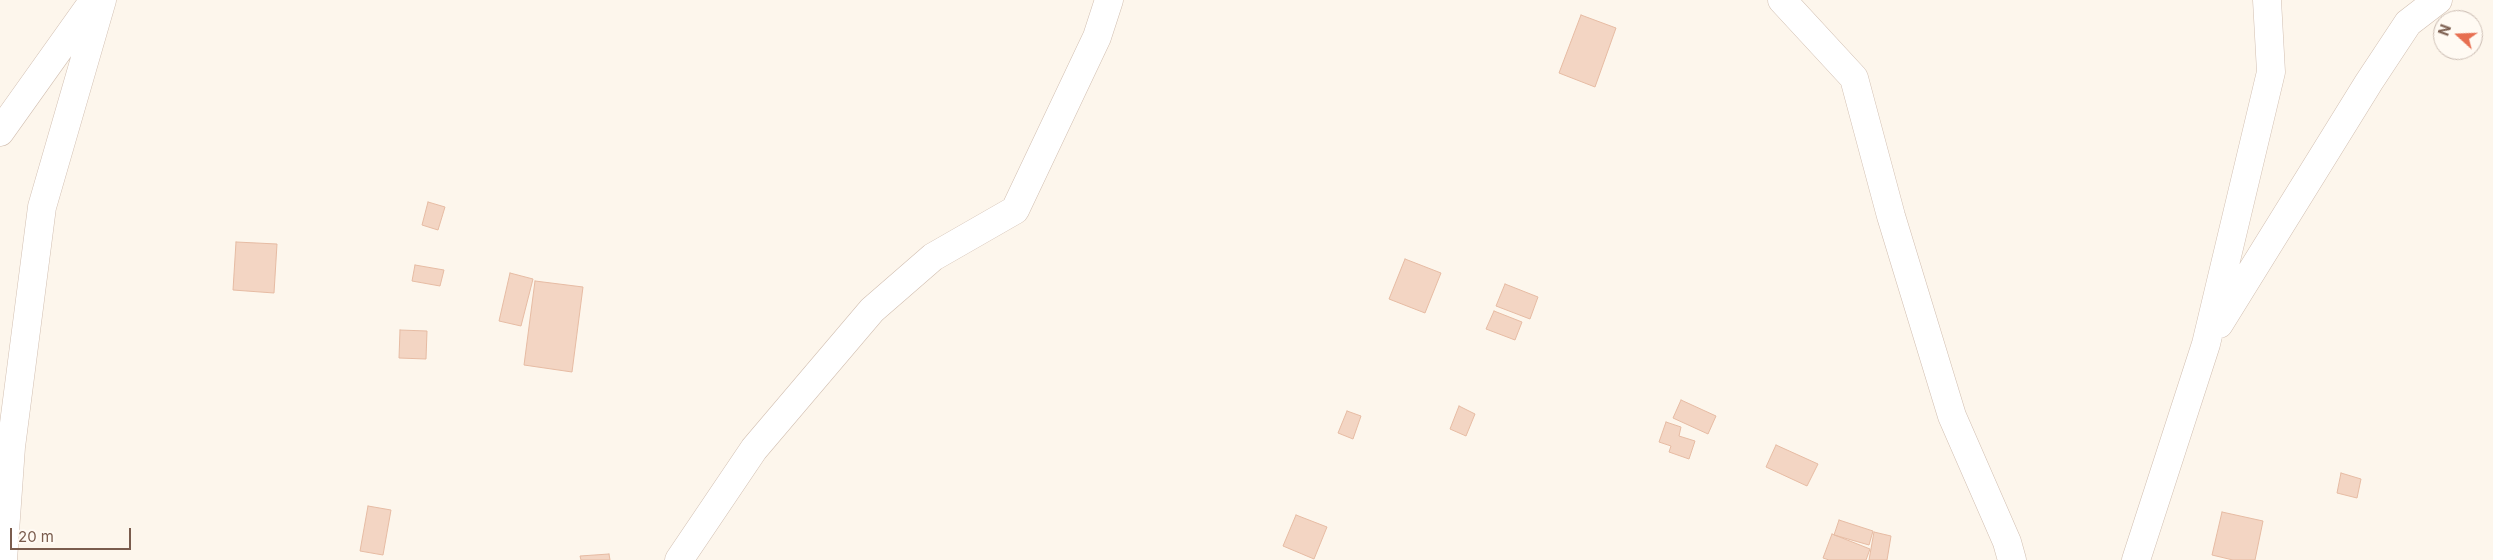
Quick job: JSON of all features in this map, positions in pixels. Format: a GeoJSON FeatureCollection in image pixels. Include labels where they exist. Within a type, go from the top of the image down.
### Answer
{"type":"FeatureCollection","features":[{"type":"Feature","properties":{"kind":"street"},"geometry":{"type":"LineString","coordinates":[[0,132],[94,0]]}},
{"type":"Feature","properties":{"kind":"street"},"geometry":{"type":"LineString","coordinates":[[3,560],[11,447],[42,207],[102,0]]}},
{"type":"Feature","properties":{"kind":"street"},"geometry":{"type":"LineString","coordinates":[[679,560],[754,449],[872,310],[933,257],[1015,210],[1097,37],[1108,0]]}},
{"type":"Feature","properties":{"kind":"street"},"geometry":{"type":"LineString","coordinates":[[1782,0],[1854,78],[1890,216],[1952,416],[2007,542],[2012,560]]}},
{"type":"Feature","properties":{"kind":"street"},"geometry":{"type":"LineString","coordinates":[[2136,560],[2206,344],[2271,72],[2267,0]]}},
{"type":"Feature","properties":{"kind":"street"},"geometry":{"type":"LineString","coordinates":[[2206,344],[2368,82],[2408,23],[2438,0]]}},
{"type":"Feature","properties":{"kind":"building"},"geometry":{"type":"Polygon","coordinates":[[[1581,15],[1616,28],[1595,87],[1559,73],[1581,15]]]}},
{"type":"Feature","properties":{"kind":"building"},"geometry":{"type":"Polygon","coordinates":[[[428,202],[445,207],[438,230],[422,225],[428,202]]]}},
{"type":"Feature","properties":{"kind":"building"},"geometry":{"type":"Polygon","coordinates":[[[236,242],[277,244],[274,293],[233,290],[236,242]]]}},
{"type":"Feature","properties":{"kind":"building"},"geometry":{"type":"Polygon","coordinates":[[[1405,259],[1441,273],[1425,313],[1389,299],[1405,259]]]}},
{"type":"Feature","properties":{"kind":"building"},"geometry":{"type":"Polygon","coordinates":[[[415,265],[444,270],[440,286],[412,281],[415,265]]]}},
{"type":"Feature","properties":{"kind":"building"},"geometry":{"type":"Polygon","coordinates":[[[510,273],[533,279],[521,326],[499,321],[510,273]]]}},
{"type":"Feature","properties":{"kind":"building"},"geometry":{"type":"Polygon","coordinates":[[[535,281],[583,287],[572,372],[524,365],[535,281]]]}},
{"type":"Feature","properties":{"kind":"building"},"geometry":{"type":"Polygon","coordinates":[[[1505,284],[1538,297],[1530,319],[1496,306],[1505,284]]]}},
{"type":"Feature","properties":{"kind":"building"},"geometry":{"type":"Polygon","coordinates":[[[1494,311],[1522,322],[1515,340],[1486,329],[1494,311]]]}},
{"type":"Feature","properties":{"kind":"building"},"geometry":{"type":"Polygon","coordinates":[[[400,330],[427,331],[426,359],[399,358],[400,330]]]}},
{"type":"Feature","properties":{"kind":"building"},"geometry":{"type":"Polygon","coordinates":[[[1681,400],[1716,416],[1708,434],[1673,418],[1681,400]]]}},
{"type":"Feature","properties":{"kind":"building"},"geometry":{"type":"Polygon","coordinates":[[[1459,406],[1475,414],[1466,436],[1450,429],[1459,406]]]}},
{"type":"Feature","properties":{"kind":"building"},"geometry":{"type":"Polygon","coordinates":[[[1347,411],[1361,416],[1353,439],[1338,433],[1347,411]]]}},
{"type":"Feature","properties":{"kind":"building"},"geometry":{"type":"Polygon","coordinates":[[[1666,422],[1681,427],[1679,436],[1695,441],[1689,459],[1669,452],[1671,446],[1659,442],[1666,422]]]}},
{"type":"Feature","properties":{"kind":"building"},"geometry":{"type":"Polygon","coordinates":[[[1776,445],[1818,464],[1807,486],[1766,467],[1776,445]]]}},
{"type":"Feature","properties":{"kind":"building"},"geometry":{"type":"Polygon","coordinates":[[[2341,473],[2361,479],[2357,498],[2337,493],[2341,473]]]}},
{"type":"Feature","properties":{"kind":"building"},"geometry":{"type":"Polygon","coordinates":[[[368,506],[391,510],[383,555],[360,551],[368,506]]]}},
{"type":"Feature","properties":{"kind":"building"},"geometry":{"type":"Polygon","coordinates":[[[2222,512],[2263,521],[2255,560],[2233,560],[2212,555],[2222,512]]]}},
{"type":"Feature","properties":{"kind":"building"},"geometry":{"type":"Polygon","coordinates":[[[1296,515],[1327,527],[1314,559],[1283,546],[1296,515]]]}},
{"type":"Feature","properties":{"kind":"building"},"geometry":{"type":"Polygon","coordinates":[[[1839,520],[1873,531],[1869,545],[1834,535],[1839,520]]]}},
{"type":"Feature","properties":{"kind":"building"},"geometry":{"type":"Polygon","coordinates":[[[1874,532],[1891,536],[1887,560],[1869,560],[1874,532]]]}},
{"type":"Feature","properties":{"kind":"building"},"geometry":{"type":"Polygon","coordinates":[[[1832,534],[1870,549],[1866,560],[1829,560],[1823,558],[1832,534]]]}},
{"type":"Feature","properties":{"kind":"building"},"geometry":{"type":"Polygon","coordinates":[[[609,554],[610,560],[581,560],[580,556],[609,554]]]}}]}
